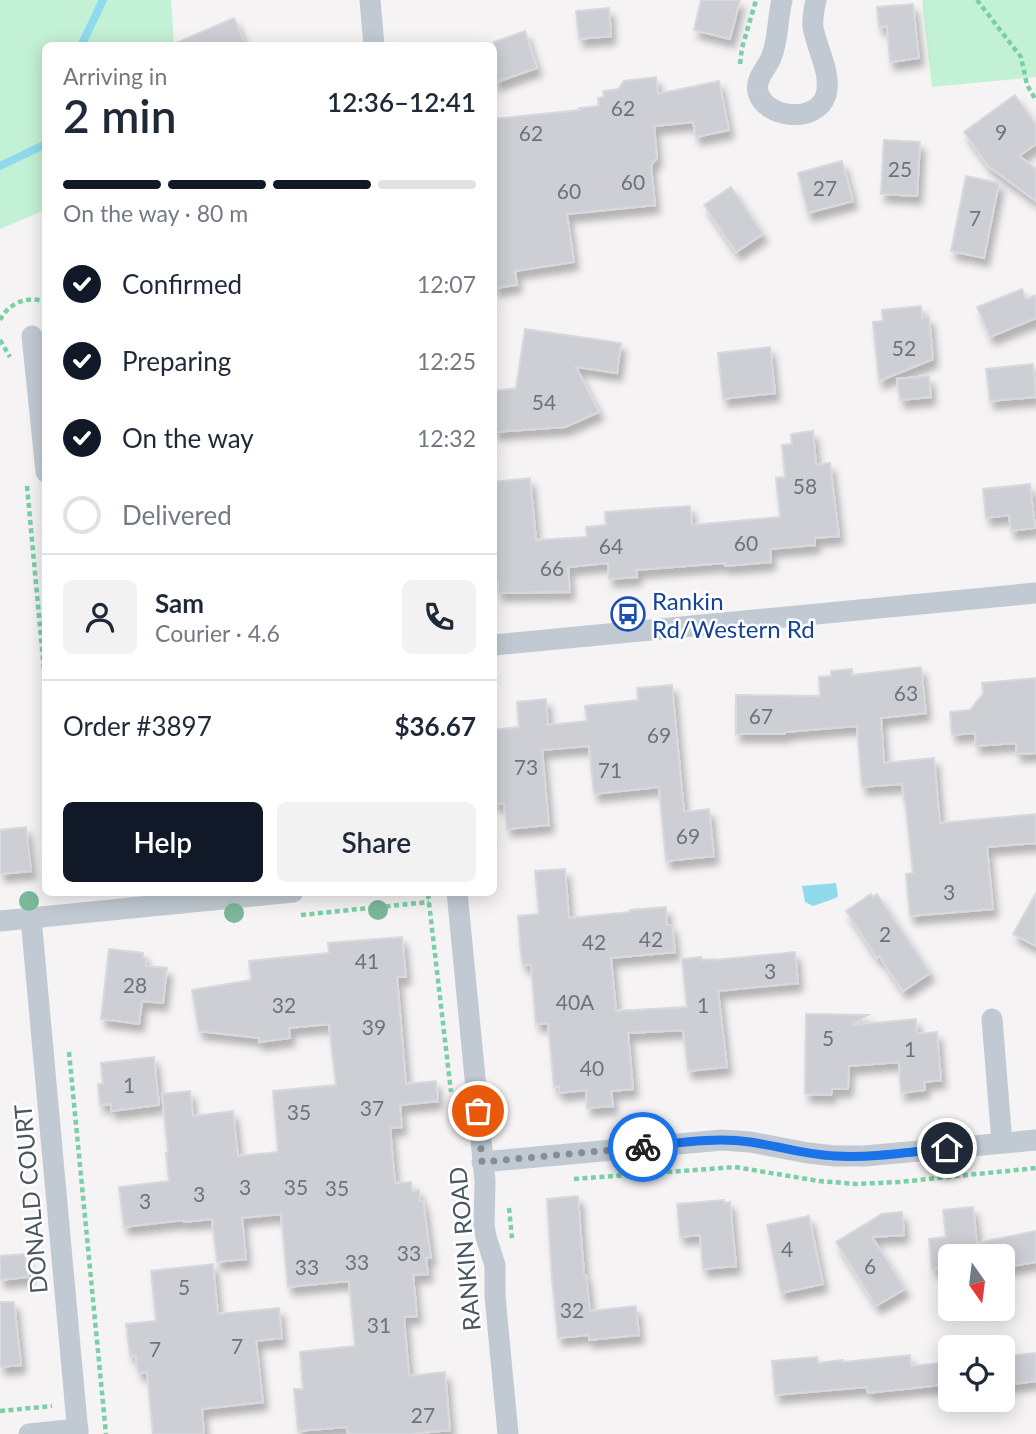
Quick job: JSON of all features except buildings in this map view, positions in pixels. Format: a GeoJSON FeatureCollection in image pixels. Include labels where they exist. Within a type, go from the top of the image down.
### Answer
{"type":"FeatureCollection","features":[{"type":"Feature","properties":{"kind":"street"},"geometry":{"type":"LineString","coordinates":[[370,0],[374,42]]}},
{"type":"Feature","properties":{"kind":"street"},"geometry":{"type":"LineString","coordinates":[[782,0],[776,44],[767,68],[757,84],[758,93],[767,107],[799,115],[811,112],[820,105],[826,94],[824,65],[814,29],[816,0]]}},
{"type":"Feature","properties":{"kind":"street"},"geometry":{"type":"LineString","coordinates":[[32,336],[36,474]]}},
{"type":"Feature","properties":{"kind":"street"},"geometry":{"type":"LineString","coordinates":[[497,645],[1036,593]]}},
{"type":"Feature","properties":{"kind":"street"},"geometry":{"type":"LineString","coordinates":[[0,921],[31,918],[88,902],[211,896]]}},
{"type":"Feature","properties":{"kind":"street","name":"RANKIN ROAD"},"geometry":{"type":"LineString","coordinates":[[457,896],[485,1181],[484,1226],[495,1265],[494,1284],[508,1434]]}},
{"type":"Feature","properties":{"kind":"street","name":"DONALD COURT"},"geometry":{"type":"LineString","coordinates":[[31,918],[78,1432]]}},
{"type":"Feature","properties":{"kind":"street"},"geometry":{"type":"LineString","coordinates":[[992,1019],[1002,1143]]}},
{"type":"Feature","properties":{"kind":"street"},"geometry":{"type":"LineString","coordinates":[[482,1162],[722,1140],[835,1156],[865,1156],[1036,1140]]}},
{"type":"Feature","properties":{"kind":"street"},"geometry":{"type":"LineString","coordinates":[[29,1434],[78,1432]]}},
{"type":"Feature","properties":{"kind":"path"},"geometry":{"type":"LineString","coordinates":[[739,67],[756,0]]}},
{"type":"Feature","properties":{"kind":"path"},"geometry":{"type":"LineString","coordinates":[[977,0],[1021,57],[1027,85],[1036,100]]}},
{"type":"Feature","properties":{"kind":"path"},"geometry":{"type":"LineString","coordinates":[[0,320],[6,310],[21,301],[42,301]]}},
{"type":"Feature","properties":{"kind":"path"},"geometry":{"type":"LineString","coordinates":[[0,340],[13,362]]}},
{"type":"Feature","properties":{"kind":"path"},"geometry":{"type":"LineString","coordinates":[[36,474],[42,605]]}},
{"type":"Feature","properties":{"kind":"path"},"geometry":{"type":"LineString","coordinates":[[428,896],[429,902]]}},
{"type":"Feature","properties":{"kind":"path"},"geometry":{"type":"LineString","coordinates":[[69,1049],[106,1434]]}},
{"type":"Feature","properties":{"kind":"path"},"geometry":{"type":"LineString","coordinates":[[562,1180],[735,1167],[819,1181],[856,1184],[1036,1168]]}},
{"type":"Feature","properties":{"kind":"path"},"geometry":{"type":"LineString","coordinates":[[0,1411],[52,1406]]}},
{"type":"Feature","properties":{"kind":"green space"},"geometry":{"type":"Polygon","coordinates":[[[0,0],[171,0],[174,42],[42,42],[42,211],[0,229],[0,0]]]}},
{"type":"Feature","properties":{"kind":"green space"},"geometry":{"type":"Polygon","coordinates":[[[922,0],[1036,0],[1036,77],[932,87],[922,0]]]}},
{"type":"Feature","properties":{"kind":"water"},"geometry":{"type":"Polygon","coordinates":[[[836,883],[836,898],[813,906],[805,902],[802,886],[836,883]]]}},
{"type":"Feature","properties":{"kind":"waterway"},"geometry":{"type":"LineString","coordinates":[[83,42],[103,0]]}},
{"type":"Feature","properties":{"kind":"waterway"},"geometry":{"type":"LineString","coordinates":[[0,166],[42,146]]}},
{"type":"Feature","properties":{"kind":"way so far"},"geometry":{"type":"LineString","coordinates":[[478,1111],[482,1162],[643,1147]]}},
{"type":"Feature","properties":{"kind":"place","name":"Rankin Rd/Western Rd"},"geometry":{"type":"Point","coordinates":[628,614]}},
{"type":"Feature","properties":{"kind":"route"},"geometry":{"type":"LineString","coordinates":[[643,1147],[722,1140],[835,1156],[865,1156],[947,1148]]}}]}
